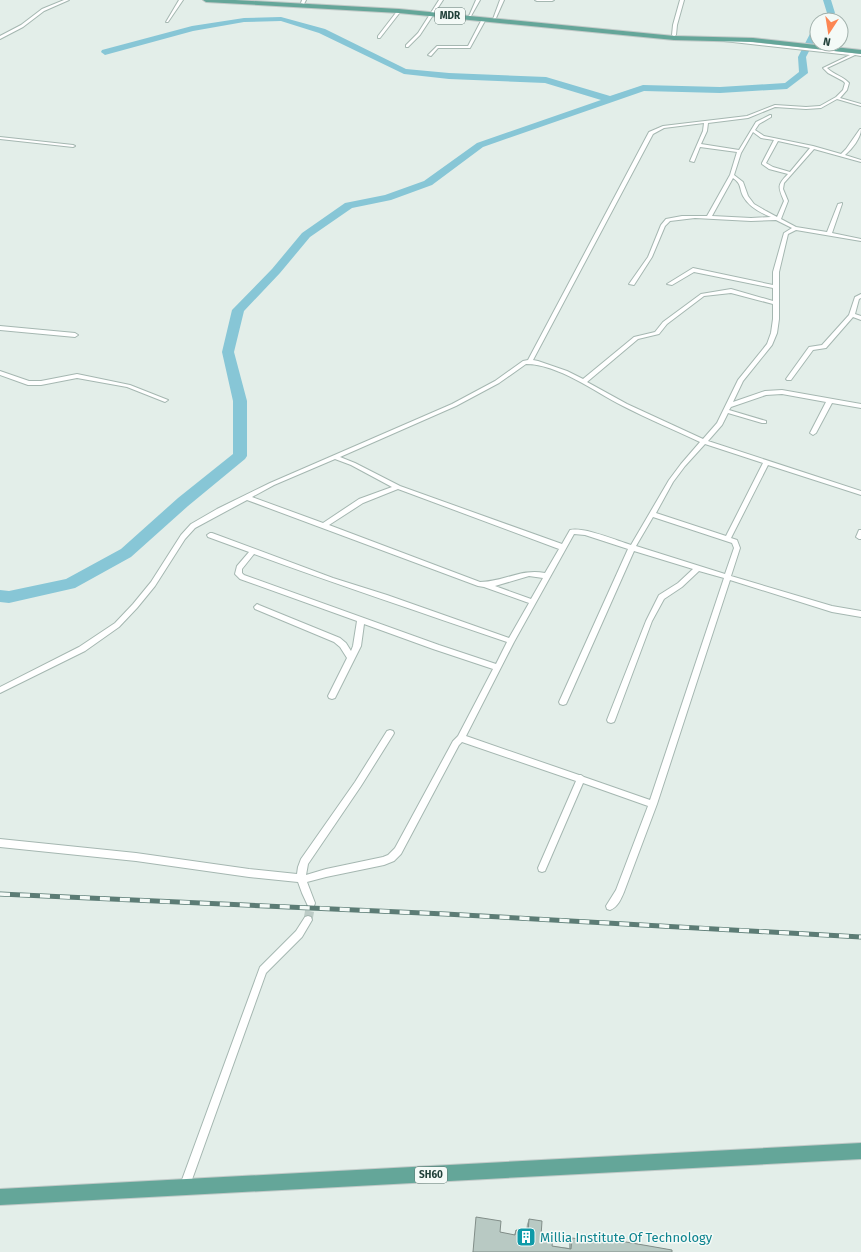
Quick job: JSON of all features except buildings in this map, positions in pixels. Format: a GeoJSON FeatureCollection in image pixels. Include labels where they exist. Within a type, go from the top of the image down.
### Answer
{"type":"FeatureCollection","features":[{"type":"Feature","properties":{"kind":"main road","name":"MDR"},"geometry":{"type":"LineString","coordinates":[[206,0],[470,15],[693,38]]}},
{"type":"Feature","properties":{"kind":"main road","name":"MDR"},"geometry":{"type":"LineString","coordinates":[[255,0],[304,1],[674,38],[718,39],[809,48]]}},
{"type":"Feature","properties":{"kind":"main road","name":"MDR"},"geometry":{"type":"LineString","coordinates":[[849,51],[861,52]]}},
{"type":"Feature","properties":{"kind":"main road","name":"SH60"},"geometry":{"type":"LineString","coordinates":[[0,1197],[861,1151]]}},
{"type":"Feature","properties":{"kind":"street"},"geometry":{"type":"LineString","coordinates":[[2,37],[22,26],[43,10],[67,0]]}},
{"type":"Feature","properties":{"kind":"street"},"geometry":{"type":"LineString","coordinates":[[167,21],[181,0]]}},
{"type":"Feature","properties":{"kind":"street"},"geometry":{"type":"LineString","coordinates":[[407,46],[423,28],[431,13],[441,0]]}},
{"type":"Feature","properties":{"kind":"street"},"geometry":{"type":"LineString","coordinates":[[470,15],[478,0]]}},
{"type":"Feature","properties":{"kind":"street"},"geometry":{"type":"LineString","coordinates":[[494,18],[502,0]]}},
{"type":"Feature","properties":{"kind":"street"},"geometry":{"type":"LineString","coordinates":[[537,0],[552,0]]}},
{"type":"Feature","properties":{"kind":"street"},"geometry":{"type":"LineString","coordinates":[[674,35],[675,25],[682,0]]}},
{"type":"Feature","properties":{"kind":"street"},"geometry":{"type":"LineString","coordinates":[[379,37],[399,11]]}},
{"type":"Feature","properties":{"kind":"street"},"geometry":{"type":"LineString","coordinates":[[430,55],[437,47],[469,47],[484,19]]}},
{"type":"Feature","properties":{"kind":"street"},"geometry":{"type":"LineString","coordinates":[[842,52],[853,55],[861,55]]}},
{"type":"Feature","properties":{"kind":"street"},"geometry":{"type":"LineString","coordinates":[[530,361],[641,149],[651,133],[663,127],[750,117],[775,106],[806,108],[821,107],[837,98],[845,90],[847,83],[845,80],[828,72],[825,68],[853,55]]}},
{"type":"Feature","properties":{"kind":"street"},"geometry":{"type":"LineString","coordinates":[[837,98],[861,104]]}},
{"type":"Feature","properties":{"kind":"street"},"geometry":{"type":"LineString","coordinates":[[709,217],[732,175],[740,151],[752,130],[756,124],[770,116]]}},
{"type":"Feature","properties":{"kind":"street"},"geometry":{"type":"LineString","coordinates":[[750,117],[756,124]]}},
{"type":"Feature","properties":{"kind":"street"},"geometry":{"type":"LineString","coordinates":[[692,161],[706,127],[706,122]]}},
{"type":"Feature","properties":{"kind":"street"},"geometry":{"type":"LineString","coordinates":[[752,130],[760,136],[813,147],[861,161]]}},
{"type":"Feature","properties":{"kind":"street"},"geometry":{"type":"LineString","coordinates":[[842,155],[848,150],[861,130]]}},
{"type":"Feature","properties":{"kind":"street"},"geometry":{"type":"LineString","coordinates":[[0,138],[73,146]]}},
{"type":"Feature","properties":{"kind":"street"},"geometry":{"type":"LineString","coordinates":[[777,139],[764,162],[771,168],[790,173]]}},
{"type":"Feature","properties":{"kind":"street"},"geometry":{"type":"LineString","coordinates":[[698,145],[740,151]]}},
{"type":"Feature","properties":{"kind":"street"},"geometry":{"type":"LineString","coordinates":[[779,218],[786,201],[781,189],[782,183],[813,147]]}},
{"type":"Feature","properties":{"kind":"street"},"geometry":{"type":"LineString","coordinates":[[732,175],[742,182],[748,199],[756,206],[795,228],[861,240]]}},
{"type":"Feature","properties":{"kind":"street"},"geometry":{"type":"LineString","coordinates":[[829,234],[840,204]]}},
{"type":"Feature","properties":{"kind":"street"},"geometry":{"type":"LineString","coordinates":[[632,284],[646,265],[665,222],[673,219],[709,217],[745,220],[779,218]]}},
{"type":"Feature","properties":{"kind":"street"},"geometry":{"type":"LineString","coordinates":[[562,702],[632,548],[671,482],[720,424],[740,381],[770,344],[774,333],[778,261],[786,233],[795,228]]}},
{"type":"Feature","properties":{"kind":"street"},"geometry":{"type":"LineString","coordinates":[[670,284],[693,270],[776,287]]}},
{"type":"Feature","properties":{"kind":"street"},"geometry":{"type":"LineString","coordinates":[[583,382],[636,338],[657,333],[665,323],[702,295],[721,292],[738,292],[762,301],[776,303]]}},
{"type":"Feature","properties":{"kind":"street"},"geometry":{"type":"LineString","coordinates":[[789,379],[811,348],[824,347],[852,315],[857,298],[861,296]]}},
{"type":"Feature","properties":{"kind":"street"},"geometry":{"type":"LineString","coordinates":[[852,315],[861,318]]}},
{"type":"Feature","properties":{"kind":"street"},"geometry":{"type":"LineString","coordinates":[[0,328],[75,335]]}},
{"type":"Feature","properties":{"kind":"street"},"geometry":{"type":"LineString","coordinates":[[0,690],[48,667],[99,639],[117,625],[153,584],[186,532],[219,511],[246,497],[454,405],[497,382],[519,364],[530,361],[556,368],[625,405],[704,442],[861,493]]}},
{"type":"Feature","properties":{"kind":"street"},"geometry":{"type":"LineString","coordinates":[[0,373],[28,383],[41,383],[77,376],[128,386],[165,400]]}},
{"type":"Feature","properties":{"kind":"street"},"geometry":{"type":"LineString","coordinates":[[728,408],[773,392],[794,393],[861,406]]}},
{"type":"Feature","properties":{"kind":"street"},"geometry":{"type":"LineString","coordinates":[[813,433],[830,400]]}},
{"type":"Feature","properties":{"kind":"street"},"geometry":{"type":"LineString","coordinates":[[728,408],[764,422]]}},
{"type":"Feature","properties":{"kind":"street"},"geometry":{"type":"LineString","coordinates":[[335,457],[353,464],[398,488],[562,547]]}},
{"type":"Feature","properties":{"kind":"street"},"geometry":{"type":"LineString","coordinates":[[727,540],[766,462]]}},
{"type":"Feature","properties":{"kind":"street"},"geometry":{"type":"LineString","coordinates":[[323,526],[361,501],[398,488]]}},
{"type":"Feature","properties":{"kind":"street"},"geometry":{"type":"LineString","coordinates":[[246,497],[532,602]]}},
{"type":"Feature","properties":{"kind":"street"},"geometry":{"type":"LineString","coordinates":[[610,906],[620,892],[652,804],[737,548],[735,542],[652,514]]}},
{"type":"Feature","properties":{"kind":"street"},"geometry":{"type":"LineString","coordinates":[[0,843],[136,857],[302,879],[384,861],[391,858],[398,851],[456,743],[461,738],[497,667],[568,535],[572,532],[576,531],[832,609],[861,614]]}},
{"type":"Feature","properties":{"kind":"street"},"geometry":{"type":"LineString","coordinates":[[210,535],[331,580],[391,599],[511,641]]}},
{"type":"Feature","properties":{"kind":"street"},"geometry":{"type":"LineString","coordinates":[[254,551],[239,568],[238,574],[242,577],[360,620],[497,667]]}},
{"type":"Feature","properties":{"kind":"street"},"geometry":{"type":"LineString","coordinates":[[611,720],[649,622],[661,597],[680,585],[698,568]]}},
{"type":"Feature","properties":{"kind":"street"},"geometry":{"type":"LineString","coordinates":[[487,585],[531,573],[546,576]]}},
{"type":"Feature","properties":{"kind":"street"},"geometry":{"type":"LineString","coordinates":[[257,607],[337,640],[343,645],[351,658]]}},
{"type":"Feature","properties":{"kind":"street"},"geometry":{"type":"LineString","coordinates":[[332,696],[359,639],[360,620]]}},
{"type":"Feature","properties":{"kind":"street"},"geometry":{"type":"LineString","coordinates":[[311,903],[306,894],[302,879],[302,868],[304,862],[358,784],[390,733]]}},
{"type":"Feature","properties":{"kind":"street"},"geometry":{"type":"LineString","coordinates":[[461,738],[581,778],[652,804]]}},
{"type":"Feature","properties":{"kind":"street"},"geometry":{"type":"LineString","coordinates":[[542,868],[581,778]]}},
{"type":"Feature","properties":{"kind":"street"},"geometry":{"type":"LineString","coordinates":[[184,1188],[226,1077],[261,975],[273,959],[299,934],[308,920]]}},
{"type":"Feature","properties":{"kind":"waterway"},"geometry":{"type":"LineString","coordinates":[[827,0],[831,12]]}},
{"type":"Feature","properties":{"kind":"waterway"},"geometry":{"type":"LineString","coordinates":[[105,52],[192,29],[244,20],[281,19],[322,31],[404,71],[449,76],[546,80],[610,99]]}},
{"type":"Feature","properties":{"kind":"waterway"},"geometry":{"type":"LineString","coordinates":[[610,99],[643,88],[720,90],[787,86],[804,73],[802,57],[809,43]]}},
{"type":"Feature","properties":{"kind":"waterway"},"geometry":{"type":"LineString","coordinates":[[0,596],[9,597],[70,584],[126,553],[183,502],[240,456],[240,401],[228,352],[238,310],[276,271],[306,235],[349,205],[387,198],[428,183],[480,145],[610,99]]}},
{"type":"Feature","properties":{"kind":"tunnel"},"geometry":{"type":"LineString","coordinates":[[308,920],[311,903]]}},
{"type":"Feature","properties":{"kind":"railway"},"geometry":{"type":"LineString","coordinates":[[0,894],[445,914],[861,937]]}},
{"type":"Feature","properties":{"kind":"place","name":"Millia Institute Of Technology"},"geometry":{"type":"Point","coordinates":[526,1237]}}]}
